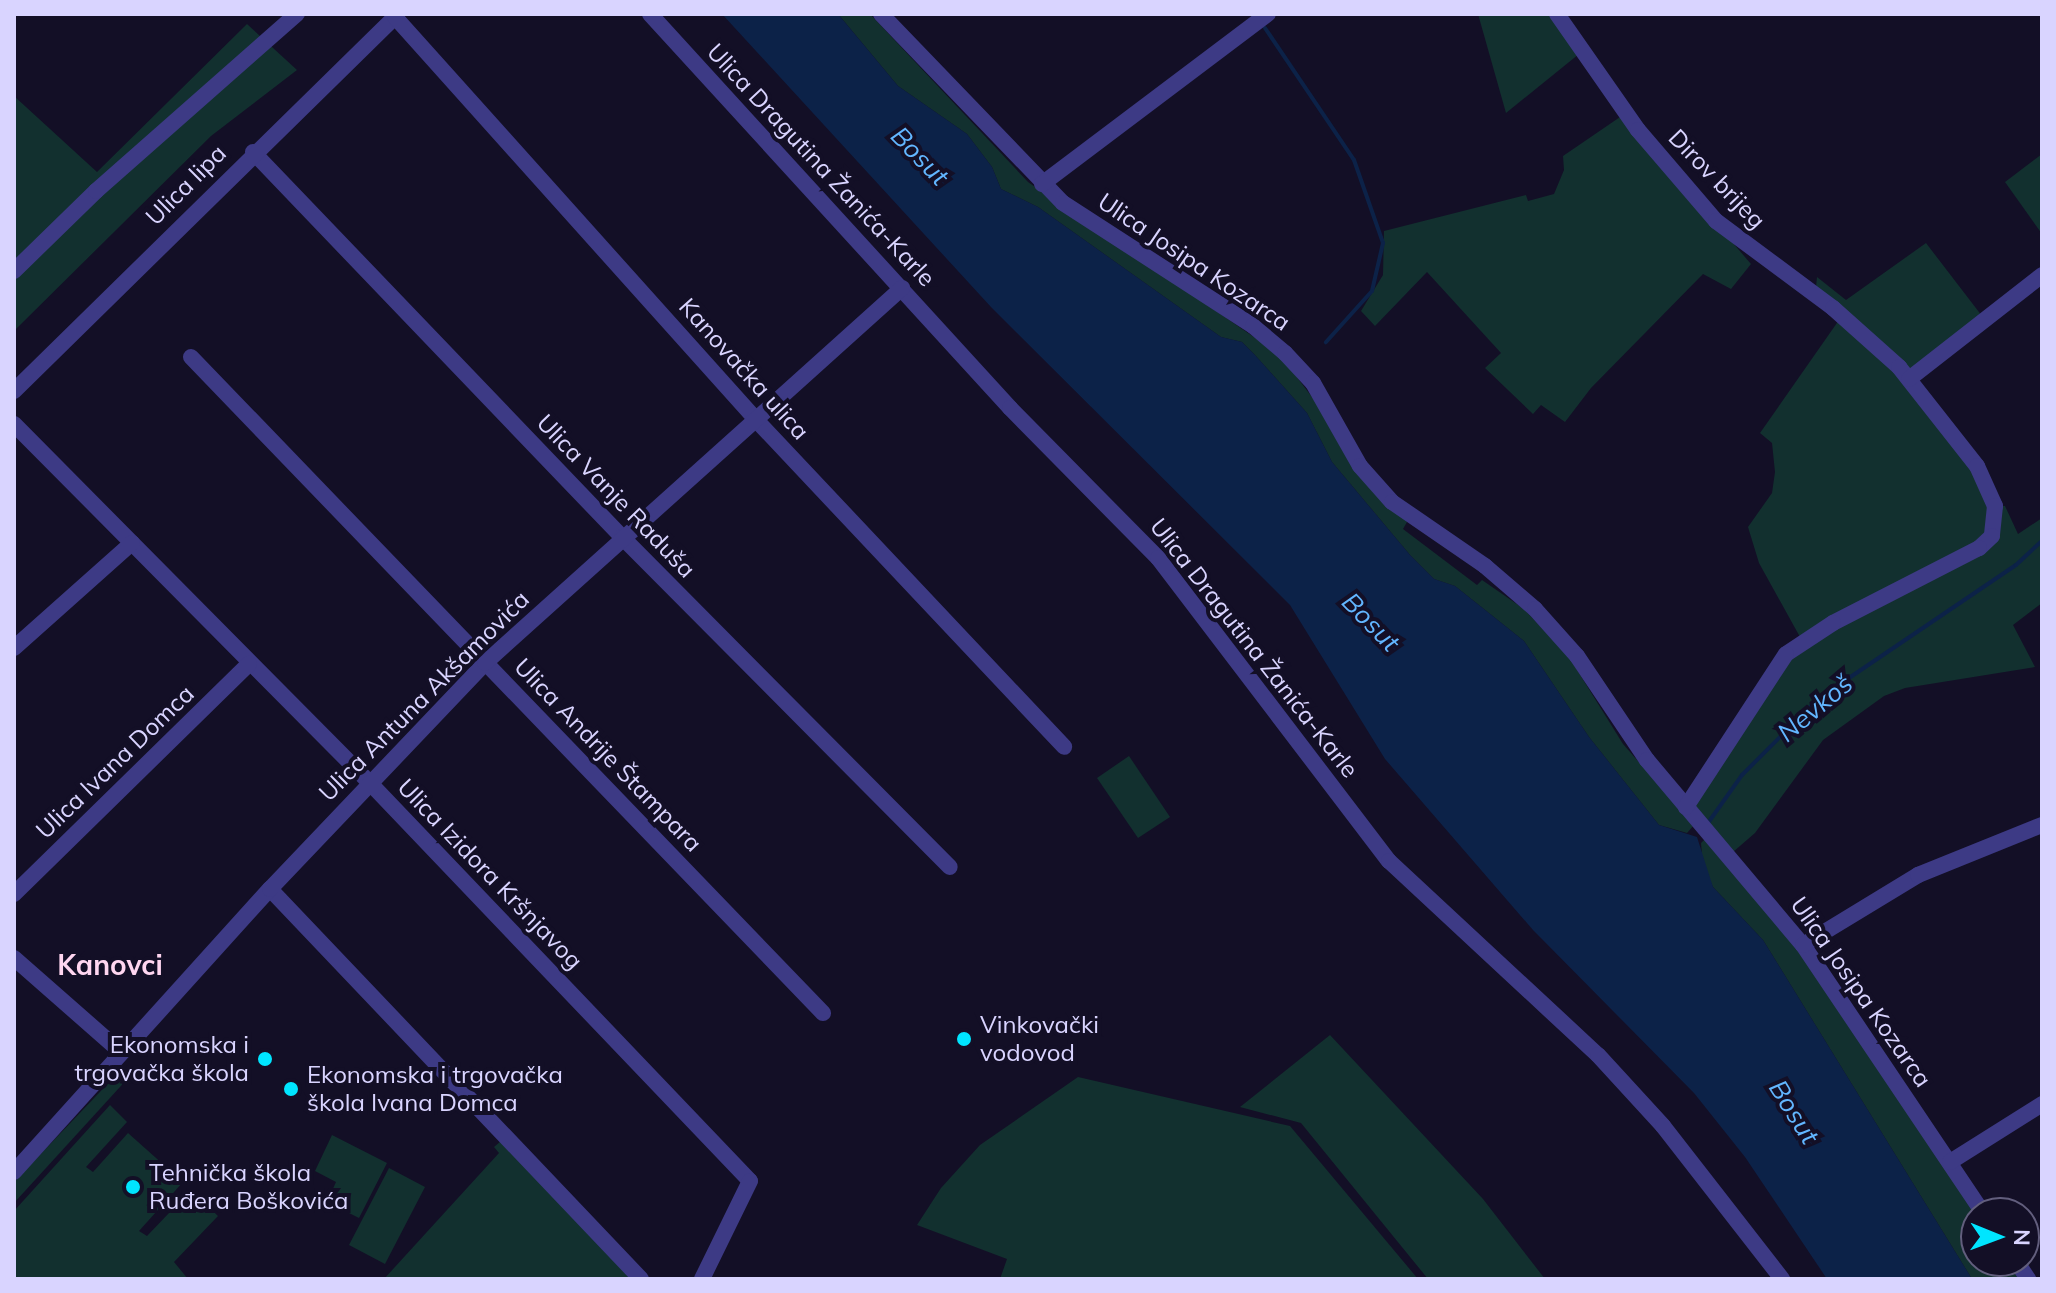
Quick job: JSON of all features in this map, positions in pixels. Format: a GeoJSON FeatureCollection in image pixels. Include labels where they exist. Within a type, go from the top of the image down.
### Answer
{"type":"FeatureCollection","features":[{"type":"Feature","properties":{"kind":"street"},"geometry":{"type":"LineString","coordinates":[[14,271],[96,191],[297,14]]}},
{"type":"Feature","properties":{"kind":"street","name":"Ulica Dragutina Žanića-Karle"},"geometry":{"type":"LineString","coordinates":[[650,14],[1010,408],[1158,558],[1389,861],[1598,1055],[1663,1126],[1782,1279]]}},
{"type":"Feature","properties":{"kind":"street","name":"Ulica Josipa Kozarca"},"geometry":{"type":"LineString","coordinates":[[881,14],[1042,184],[1285,353],[1313,383],[1360,466],[1384,493],[1535,609],[1577,656],[1629,735],[1803,945],[1973,1197]]}},
{"type":"Feature","properties":{"kind":"street"},"geometry":{"type":"LineString","coordinates":[[1042,184],[1268,14]]}},
{"type":"Feature","properties":{"kind":"street","name":"Dirov brijeg"},"geometry":{"type":"LineString","coordinates":[[1557,14],[1638,130],[1716,221],[1862,332],[1909,379],[1977,466],[1990,489],[1996,523],[1992,536],[1971,554],[1852,615],[1786,654],[1691,812]]}},
{"type":"Feature","properties":{"kind":"street","name":"Ulica lipa"},"geometry":{"type":"LineString","coordinates":[[14,391],[253,152],[395,17]]}},
{"type":"Feature","properties":{"kind":"street","name":"Kanovačka ulica"},"geometry":{"type":"LineString","coordinates":[[395,17],[759,423],[1064,747]]}},
{"type":"Feature","properties":{"kind":"street","name":"Ulica Vanje Raduša"},"geometry":{"type":"LineString","coordinates":[[253,152],[622,537],[950,867]]}},
{"type":"Feature","properties":{"kind":"street"},"geometry":{"type":"LineString","coordinates":[[1909,379],[2042,275]]}},
{"type":"Feature","properties":{"kind":"street","name":"Ulica Antuna Akšamovića"},"geometry":{"type":"LineString","coordinates":[[14,1172],[270,889],[485,663],[622,537],[759,423],[902,288]]}},
{"type":"Feature","properties":{"kind":"street","name":"Ulica Andrije Štampara"},"geometry":{"type":"LineString","coordinates":[[191,357],[823,1013]]}},
{"type":"Feature","properties":{"kind":"street","name":"Ulica Izidora Kršnjavog"},"geometry":{"type":"LineString","coordinates":[[14,424],[370,783],[750,1181],[702,1279]]}},
{"type":"Feature","properties":{"kind":"street"},"geometry":{"type":"LineString","coordinates":[[14,648],[132,543]]}},
{"type":"Feature","properties":{"kind":"street","name":"Ulica Ivana Domca"},"geometry":{"type":"LineString","coordinates":[[14,894],[249,664]]}},
{"type":"Feature","properties":{"kind":"street"},"geometry":{"type":"LineString","coordinates":[[1803,945],[1918,875],[2042,825]]}},
{"type":"Feature","properties":{"kind":"street"},"geometry":{"type":"LineString","coordinates":[[270,889],[641,1279]]}},
{"type":"Feature","properties":{"kind":"street"},"geometry":{"type":"LineString","coordinates":[[14,958],[121,1052]]}},
{"type":"Feature","properties":{"kind":"street"},"geometry":{"type":"LineString","coordinates":[[1950,1162],[2042,1104]]}},
{"type":"Feature","properties":{"kind":"green space"},"geometry":{"type":"Polygon","coordinates":[[[838,14],[870,14],[1028,182],[1280,355],[1407,522],[1403,529],[1477,585],[1482,580],[1524,609],[1569,657],[1623,744],[1694,825],[1687,833],[1659,825],[1589,737],[1524,641],[1455,586],[1434,579],[1410,555],[1332,462],[1307,413],[1242,342],[1221,337],[1038,207],[1001,189],[992,167],[967,134],[898,86],[838,14]]]}},
{"type":"Feature","properties":{"kind":"green space"},"geometry":{"type":"Polygon","coordinates":[[[1478,14],[1552,14],[1579,54],[1506,113],[1478,14]]]}},
{"type":"Feature","properties":{"kind":"green space"},"geometry":{"type":"Polygon","coordinates":[[[247,24],[297,70],[211,136],[14,331],[14,96],[97,172],[247,24]]]}},
{"type":"Feature","properties":{"kind":"green space"},"geometry":{"type":"Polygon","coordinates":[[[1623,115],[1751,264],[1731,289],[1703,274],[1591,388],[1565,422],[1541,405],[1533,414],[1485,368],[1501,353],[1427,272],[1375,326],[1361,311],[1383,275],[1384,231],[1526,195],[1528,201],[1554,194],[1564,170],[1563,156],[1623,115]]]}},
{"type":"Feature","properties":{"kind":"green space"},"geometry":{"type":"Polygon","coordinates":[[[2042,154],[2042,234],[2005,182],[2042,154]]]}},
{"type":"Feature","properties":{"kind":"green space"},"geometry":{"type":"Polygon","coordinates":[[[1926,243],[1982,316],[1909,373],[1816,287],[1817,277],[1846,300],[1926,243]]]}},
{"type":"Feature","properties":{"kind":"green space"},"geometry":{"type":"Polygon","coordinates":[[[1839,320],[1885,362],[1963,457],[1991,503],[1987,529],[1973,549],[1800,637],[1759,563],[1748,527],[1772,493],[1775,472],[1772,443],[1760,433],[1839,320]]]}},
{"type":"Feature","properties":{"kind":"green space"},"geometry":{"type":"Polygon","coordinates":[[[1999,506],[2005,506],[2018,534],[2042,518],[2042,603],[2013,625],[2035,667],[1905,688],[1884,696],[1823,740],[1755,833],[1733,852],[1693,805],[1777,675],[1805,645],[1987,548],[1999,506]]]}},
{"type":"Feature","properties":{"kind":"green space"},"geometry":{"type":"Polygon","coordinates":[[[1129,756],[1170,817],[1138,838],[1097,778],[1129,756]]]}},
{"type":"Feature","properties":{"kind":"green space"},"geometry":{"type":"Polygon","coordinates":[[[1706,838],[1777,919],[1965,1197],[1960,1197],[1960,1260],[1763,940],[1713,887],[1703,867],[1701,843],[1706,838]]]}},
{"type":"Feature","properties":{"kind":"green space"},"geometry":{"type":"Polygon","coordinates":[[[1330,1035],[1483,1199],[1545,1279],[1428,1279],[1301,1123],[1240,1107],[1330,1035]]]}},
{"type":"Feature","properties":{"kind":"green space"},"geometry":{"type":"Polygon","coordinates":[[[118,1073],[130,1076],[14,1203],[14,1182],[118,1073]]]}},
{"type":"Feature","properties":{"kind":"green space"},"geometry":{"type":"Polygon","coordinates":[[[1078,1077],[1290,1126],[1418,1279],[1000,1279],[1007,1259],[917,1225],[941,1188],[980,1145],[1078,1077]]]}},
{"type":"Feature","properties":{"kind":"green space","name":"Tehnička škola Ruđera Boškovića"},"geometry":{"type":"Polygon","coordinates":[[[110,1105],[127,1122],[86,1167],[93,1172],[128,1133],[183,1182],[139,1231],[147,1236],[191,1190],[218,1216],[174,1262],[188,1279],[14,1279],[14,1211],[110,1105]]]}},
{"type":"Feature","properties":{"kind":"green space"},"geometry":{"type":"Polygon","coordinates":[[[332,1135],[387,1163],[359,1218],[327,1202],[336,1182],[315,1171],[332,1135]]]}},
{"type":"Feature","properties":{"kind":"green space"},"geometry":{"type":"Polygon","coordinates":[[[501,1141],[633,1279],[384,1279],[499,1153],[494,1147],[501,1141]]]}},
{"type":"Feature","properties":{"kind":"green space"},"geometry":{"type":"Polygon","coordinates":[[[389,1168],[425,1187],[385,1264],[349,1245],[389,1168]]]}},
{"type":"Feature","properties":{"kind":"green space"},"geometry":{"type":"Polygon","coordinates":[[[1971,1277],[2021,1279],[1972,1279],[1971,1277]]]}},
{"type":"Feature","properties":{"kind":"water","name":"Bosut"},"geometry":{"type":"Polygon","coordinates":[[[722,14],[838,14],[898,86],[967,134],[992,167],[1001,189],[1038,207],[1221,337],[1242,342],[1254,354],[1307,413],[1332,462],[1410,555],[1434,579],[1455,586],[1524,641],[1589,737],[1659,825],[1697,837],[1713,887],[1763,940],[1960,1260],[1960,1277],[1972,1279],[1827,1279],[1745,1157],[1694,1093],[1533,930],[1385,759],[1290,605],[991,307],[722,14]]]}},
{"type":"Feature","properties":{"kind":"waterway"},"geometry":{"type":"LineString","coordinates":[[1265,28],[1354,160],[1383,243],[1372,291],[1326,342]]}},
{"type":"Feature","properties":{"kind":"waterway","name":"Nevkoš"},"geometry":{"type":"LineString","coordinates":[[1708,823],[1742,775],[1818,699],[2016,565],[2042,541]]}},
{"type":"Feature","properties":{"kind":"place","name":"Vinkovački vodovod"},"geometry":{"type":"Point","coordinates":[964,1039]}},
{"type":"Feature","properties":{"kind":"place","name":"Ekonomska i trgovačka škola"},"geometry":{"type":"Point","coordinates":[265,1059]}},
{"type":"Feature","properties":{"kind":"place","name":"Ekonomska i trgovačka škola Ivana Domca"},"geometry":{"type":"Point","coordinates":[291,1089]}},
{"type":"Feature","properties":{"kind":"place","name":"Tehnička škola Ruđera Boškovića"},"geometry":{"type":"Point","coordinates":[133,1187]}},
{"type":"Feature","properties":{"kind":"district","name":"Kanovci"},"geometry":{"type":"Point","coordinates":[110,965]}}]}
